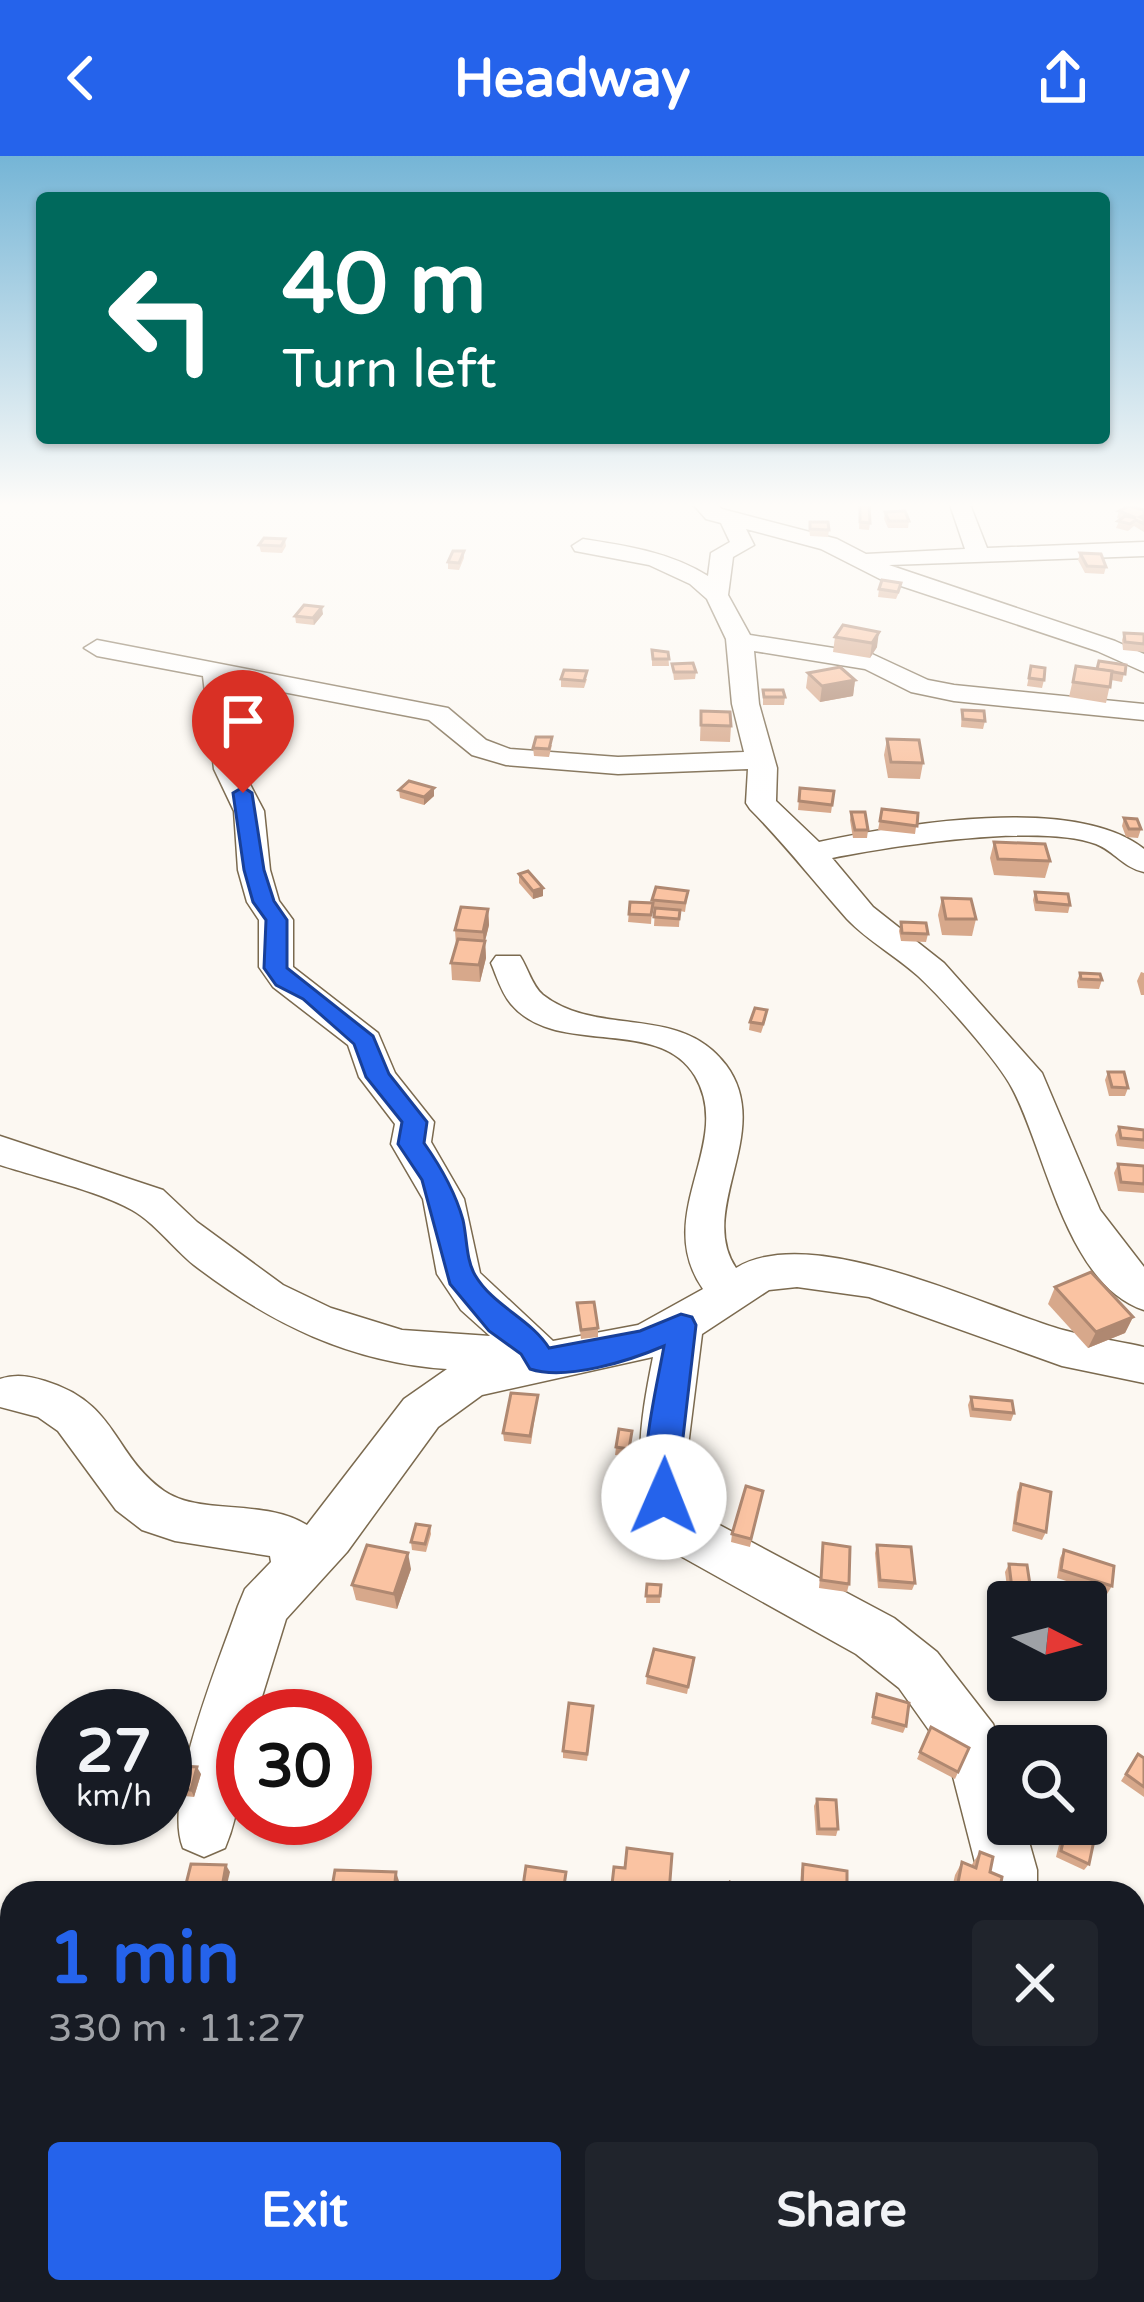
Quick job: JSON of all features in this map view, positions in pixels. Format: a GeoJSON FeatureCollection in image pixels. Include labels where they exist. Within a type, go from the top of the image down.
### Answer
{"type":"FeatureCollection","features":[{"type":"Feature","properties":{"kind":"street"},"geometry":{"type":"LineString","coordinates":[[723,602],[740,641],[747,716],[761,759],[761,803],[812,853],[861,914],[932,970],[1029,1082],[1082,1215],[1119,1270],[1144,1293]]}},
{"type":"Feature","properties":{"kind":"street"},"geometry":{"type":"LineString","coordinates":[[973,602],[1106,646],[1144,664]]}},
{"type":"Feature","properties":{"kind":"street"},"geometry":{"type":"LineString","coordinates":[[740,641],[872,662],[920,686],[954,693],[1144,712]]}},
{"type":"Feature","properties":{"kind":"street"},"geometry":{"type":"LineString","coordinates":[[97,648],[438,714],[483,749],[522,758],[573,764],[761,759]]}},
{"type":"Feature","properties":{"kind":"street"},"geometry":{"type":"LineString","coordinates":[[216,672],[229,769],[249,811],[254,870],[263,902],[276,920],[276,968],[284,980],[311,994],[365,1041],[378,1077],[415,1122],[411,1144],[442,1198],[460,1277],[500,1323],[532,1346],[538,1361]]}},
{"type":"Feature","properties":{"kind":"street"},"geometry":{"type":"LineString","coordinates":[[812,853],[842,845],[982,831],[1048,830],[1107,837],[1144,863]]}},
{"type":"Feature","properties":{"kind":"street"},"geometry":{"type":"LineString","coordinates":[[508,963],[524,998],[566,1022],[592,1030],[660,1034],[681,1040],[701,1055],[716,1078],[727,1114],[703,1225],[704,1258],[730,1293]]}},
{"type":"Feature","properties":{"kind":"street"},"geometry":{"type":"LineString","coordinates":[[0,1150],[148,1201],[267,1297],[316,1320],[402,1348],[538,1361]]}},
{"type":"Feature","properties":{"kind":"street"},"geometry":{"type":"LineString","coordinates":[[204,1827],[221,1738],[265,1606],[298,1571],[421,1413],[466,1382],[538,1361],[577,1358],[646,1341],[681,1325],[758,1275],[777,1272],[872,1281],[1062,1348],[1144,1365]]}},
{"type":"Feature","properties":{"kind":"street"},"geometry":{"type":"LineString","coordinates":[[681,1325],[662,1468],[664,1497],[677,1528],[875,1636],[918,1670],[973,1744],[1007,1881]]}},
{"type":"Feature","properties":{"kind":"street"},"geometry":{"type":"LineString","coordinates":[[15,1393],[56,1404],[77,1418],[109,1468],[154,1512],[190,1525],[277,1533],[293,1544],[298,1571]]}},
{"type":"Feature","properties":{"kind":"building"},"geometry":{"type":"Polygon","coordinates":[[[304,605],[322,607],[313,618],[295,616],[304,605]]]}},
{"type":"Feature","properties":{"kind":"building"},"geometry":{"type":"Polygon","coordinates":[[[843,625],[879,632],[872,643],[835,637],[843,625]]]}},
{"type":"Feature","properties":{"kind":"building"},"geometry":{"type":"Polygon","coordinates":[[[1124,633],[1144,634],[1144,644],[1125,642],[1124,633]]]}},
{"type":"Feature","properties":{"kind":"building"},"geometry":{"type":"Polygon","coordinates":[[[652,650],[668,652],[669,659],[653,659],[652,650]]]}},
{"type":"Feature","properties":{"kind":"building"},"geometry":{"type":"Polygon","coordinates":[[[1099,661],[1126,665],[1125,674],[1097,669],[1099,661]]]}},
{"type":"Feature","properties":{"kind":"building"},"geometry":{"type":"Polygon","coordinates":[[[693,663],[696,672],[674,672],[672,664],[693,663]]]}},
{"type":"Feature","properties":{"kind":"building"},"geometry":{"type":"Polygon","coordinates":[[[1031,666],[1045,668],[1044,680],[1029,678],[1031,666]]]}},
{"type":"Feature","properties":{"kind":"building"},"geometry":{"type":"Polygon","coordinates":[[[1076,666],[1112,671],[1110,687],[1073,682],[1076,666]]]}},
{"type":"Feature","properties":{"kind":"building"},"geometry":{"type":"Polygon","coordinates":[[[840,667],[855,680],[822,686],[808,673],[840,667]]]}},
{"type":"Feature","properties":{"kind":"building"},"geometry":{"type":"Polygon","coordinates":[[[564,670],[587,671],[584,681],[561,679],[564,670]]]}},
{"type":"Feature","properties":{"kind":"building"},"geometry":{"type":"Polygon","coordinates":[[[763,690],[783,690],[785,697],[764,697],[763,690]]]}},
{"type":"Feature","properties":{"kind":"building"},"geometry":{"type":"Polygon","coordinates":[[[962,710],[984,711],[985,721],[963,719],[962,710]]]}},
{"type":"Feature","properties":{"kind":"building"},"geometry":{"type":"Polygon","coordinates":[[[701,711],[730,712],[731,726],[701,725],[701,711]]]}},
{"type":"Feature","properties":{"kind":"building"},"geometry":{"type":"Polygon","coordinates":[[[536,737],[552,737],[549,749],[533,748],[536,737]]]}},
{"type":"Feature","properties":{"kind":"building"},"geometry":{"type":"Polygon","coordinates":[[[887,739],[919,740],[923,763],[891,762],[887,739]]]}},
{"type":"Feature","properties":{"kind":"building"},"geometry":{"type":"Polygon","coordinates":[[[409,781],[434,788],[424,797],[399,790],[409,781]]]}},
{"type":"Feature","properties":{"kind":"building"},"geometry":{"type":"Polygon","coordinates":[[[800,788],[834,791],[832,805],[799,801],[800,788]]]}},
{"type":"Feature","properties":{"kind":"building"},"geometry":{"type":"Polygon","coordinates":[[[882,809],[918,813],[917,826],[880,821],[882,809]]]}},
{"type":"Feature","properties":{"kind":"building"},"geometry":{"type":"Polygon","coordinates":[[[851,812],[865,812],[868,830],[855,830],[851,812]]]}},
{"type":"Feature","properties":{"kind":"building"},"geometry":{"type":"Polygon","coordinates":[[[1124,818],[1137,819],[1141,829],[1129,829],[1124,818]]]}},
{"type":"Feature","properties":{"kind":"building"},"geometry":{"type":"Polygon","coordinates":[[[994,842],[1045,844],[1050,861],[998,859],[994,842]]]}},
{"type":"Feature","properties":{"kind":"building"},"geometry":{"type":"Polygon","coordinates":[[[528,871],[543,888],[533,891],[519,874],[528,871]]]}},
{"type":"Feature","properties":{"kind":"building"},"geometry":{"type":"Polygon","coordinates":[[[656,887],[688,891],[685,903],[652,900],[656,887]]]}},
{"type":"Feature","properties":{"kind":"building"},"geometry":{"type":"Polygon","coordinates":[[[1035,892],[1068,894],[1070,905],[1037,902],[1035,892]]]}},
{"type":"Feature","properties":{"kind":"building"},"geometry":{"type":"Polygon","coordinates":[[[942,898],[971,899],[976,919],[946,919],[942,898]]]}},
{"type":"Feature","properties":{"kind":"building"},"geometry":{"type":"Polygon","coordinates":[[[630,902],[653,903],[651,915],[629,914],[630,902]]]}},
{"type":"Feature","properties":{"kind":"building"},"geometry":{"type":"Polygon","coordinates":[[[461,907],[488,909],[483,932],[455,930],[461,907]]]}},
{"type":"Feature","properties":{"kind":"building"},"geometry":{"type":"Polygon","coordinates":[[[655,908],[680,910],[679,919],[654,917],[655,908]]]}},
{"type":"Feature","properties":{"kind":"building"},"geometry":{"type":"Polygon","coordinates":[[[901,922],[926,923],[928,934],[902,933],[901,922]]]}},
{"type":"Feature","properties":{"kind":"building"},"geometry":{"type":"Polygon","coordinates":[[[458,939],[485,941],[479,965],[451,963],[458,939]]]}},
{"type":"Feature","properties":{"kind":"building"},"geometry":{"type":"Polygon","coordinates":[[[1080,973],[1100,974],[1102,980],[1081,979],[1080,973]]]}},
{"type":"Feature","properties":{"kind":"building"},"geometry":{"type":"Polygon","coordinates":[[[755,1008],[767,1010],[763,1024],[750,1022],[755,1008]]]}},
{"type":"Feature","properties":{"kind":"building"},"geometry":{"type":"Polygon","coordinates":[[[1108,1072],[1124,1072],[1128,1088],[1112,1087],[1108,1072]]]}},
{"type":"Feature","properties":{"kind":"building"},"geometry":{"type":"Polygon","coordinates":[[[1119,1127],[1144,1130],[1144,1140],[1121,1138],[1119,1127]]]}},
{"type":"Feature","properties":{"kind":"building"},"geometry":{"type":"Polygon","coordinates":[[[1118,1164],[1144,1166],[1144,1184],[1121,1182],[1118,1164]]]}},
{"type":"Feature","properties":{"kind":"building"},"geometry":{"type":"Polygon","coordinates":[[[1091,1272],[1133,1317],[1096,1332],[1055,1287],[1091,1272]]]}},
{"type":"Feature","properties":{"kind":"building"},"geometry":{"type":"Polygon","coordinates":[[[594,1302],[598,1328],[581,1330],[577,1303],[594,1302]]]}},
{"type":"Feature","properties":{"kind":"building"},"geometry":{"type":"Polygon","coordinates":[[[511,1393],[538,1395],[530,1436],[503,1433],[511,1393]]]}},
{"type":"Feature","properties":{"kind":"building"},"geometry":{"type":"Polygon","coordinates":[[[971,1397],[1012,1401],[1014,1413],[973,1409],[971,1397]]]}},
{"type":"Feature","properties":{"kind":"building"},"geometry":{"type":"Polygon","coordinates":[[[619,1429],[632,1431],[629,1449],[616,1447],[619,1429]]]}},
{"type":"Feature","properties":{"kind":"building"},"geometry":{"type":"Polygon","coordinates":[[[1021,1484],[1051,1492],[1046,1532],[1015,1523],[1021,1484]]]}},
{"type":"Feature","properties":{"kind":"building"},"geometry":{"type":"Polygon","coordinates":[[[746,1486],[763,1491],[751,1539],[732,1534],[746,1486]]]}},
{"type":"Feature","properties":{"kind":"building"},"geometry":{"type":"Polygon","coordinates":[[[416,1524],[430,1526],[425,1544],[411,1542],[416,1524]]]}},
{"type":"Feature","properties":{"kind":"building"},"geometry":{"type":"Polygon","coordinates":[[[823,1543],[850,1547],[849,1584],[821,1580],[823,1543]]]}},
{"type":"Feature","properties":{"kind":"building"},"geometry":{"type":"Polygon","coordinates":[[[367,1545],[408,1553],[394,1594],[352,1585],[367,1545]]]}},
{"type":"Feature","properties":{"kind":"building"},"geometry":{"type":"Polygon","coordinates":[[[877,1545],[911,1547],[915,1583],[880,1580],[877,1545]]]}},
{"type":"Feature","properties":{"kind":"building"},"geometry":{"type":"Polygon","coordinates":[[[1064,1550],[1114,1566],[1112,1586],[1107,1581],[1061,1570],[1064,1550]]]}},
{"type":"Feature","properties":{"kind":"building"},"geometry":{"type":"Polygon","coordinates":[[[1009,1564],[1027,1565],[1029,1581],[1011,1581],[1009,1564]]]}},
{"type":"Feature","properties":{"kind":"building"},"geometry":{"type":"Polygon","coordinates":[[[647,1584],[661,1585],[660,1596],[646,1596],[647,1584]]]}},
{"type":"Feature","properties":{"kind":"building"},"geometry":{"type":"Polygon","coordinates":[[[654,1649],[694,1658],[688,1687],[647,1676],[654,1649]]]}},
{"type":"Feature","properties":{"kind":"building"},"geometry":{"type":"Polygon","coordinates":[[[877,1694],[909,1703],[906,1726],[873,1717],[877,1694]]]}},
{"type":"Feature","properties":{"kind":"building"},"geometry":{"type":"Polygon","coordinates":[[[569,1703],[593,1706],[587,1754],[563,1751],[569,1703]]]}},
{"type":"Feature","properties":{"kind":"building"},"geometry":{"type":"Polygon","coordinates":[[[931,1727],[969,1748],[958,1772],[920,1752],[931,1727]]]}},
{"type":"Feature","properties":{"kind":"building"},"geometry":{"type":"Polygon","coordinates":[[[1138,1754],[1144,1758],[1144,1787],[1126,1774],[1138,1754]]]}},
{"type":"Feature","properties":{"kind":"building"},"geometry":{"type":"Polygon","coordinates":[[[817,1799],[836,1800],[838,1829],[819,1829],[817,1799]]]}},
{"type":"Feature","properties":{"kind":"building"},"geometry":{"type":"Polygon","coordinates":[[[1062,1845],[1093,1845],[1089,1864],[1061,1851],[1062,1845]]]}},
{"type":"Feature","properties":{"kind":"building"},"geometry":{"type":"Polygon","coordinates":[[[627,1848],[672,1854],[670,1881],[612,1881],[614,1867],[625,1868],[627,1848]]]}},
{"type":"Feature","properties":{"kind":"building"},"geometry":{"type":"Polygon","coordinates":[[[980,1852],[993,1857],[990,1872],[1001,1881],[958,1881],[962,1862],[976,1868],[980,1852]]]}},
{"type":"Feature","properties":{"kind":"building"},"geometry":{"type":"Polygon","coordinates":[[[191,1864],[226,1865],[223,1881],[187,1881],[191,1864]]]}},
{"type":"Feature","properties":{"kind":"building"},"geometry":{"type":"Polygon","coordinates":[[[803,1864],[847,1871],[847,1881],[802,1881],[803,1864]]]}},
{"type":"Feature","properties":{"kind":"building"},"geometry":{"type":"Polygon","coordinates":[[[526,1866],[566,1872],[565,1881],[524,1881],[526,1866]]]}},
{"type":"Feature","properties":{"kind":"building"},"geometry":{"type":"Polygon","coordinates":[[[335,1870],[396,1872],[395,1881],[333,1881],[335,1870]]]}},
{"type":"Feature","properties":{"kind":"route"},"geometry":{"type":"LineString","coordinates":[[243,793],[254,870],[263,902],[276,920],[276,968],[284,980],[311,994],[353,1028],[365,1041],[378,1077],[408,1110],[415,1122],[411,1144],[434,1178],[454,1238],[460,1277],[500,1323],[532,1346],[541,1361],[577,1358],[646,1341],[681,1325],[664,1443],[664,1497]]}}]}
